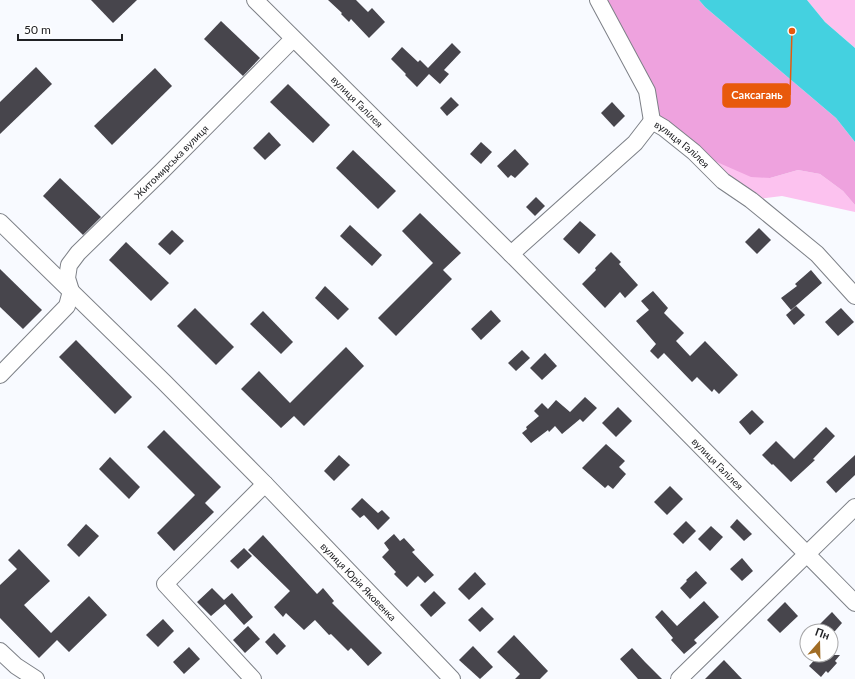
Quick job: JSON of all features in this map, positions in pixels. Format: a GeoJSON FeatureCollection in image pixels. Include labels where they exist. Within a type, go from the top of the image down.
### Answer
{"type":"FeatureCollection","features":[{"type":"Feature","properties":{"kind":"street","name":"вулиця Галілея"},"geometry":{"type":"LineString","coordinates":[[255,0],[511,254],[855,603]]}},
{"type":"Feature","properties":{"kind":"street"},"geometry":{"type":"LineString","coordinates":[[598,0],[647,91],[652,121]]}},
{"type":"Feature","properties":{"kind":"street","name":"Житомирська вулиця"},"geometry":{"type":"LineString","coordinates":[[0,375],[67,306],[71,291],[67,278],[70,265],[78,253],[293,39]]}},
{"type":"Feature","properties":{"kind":"street","name":"вулиця Галілея"},"geometry":{"type":"LineString","coordinates":[[511,254],[635,143],[652,121],[664,128],[694,152],[723,181],[751,200],[817,254],[855,296]]}},
{"type":"Feature","properties":{"kind":"street"},"geometry":{"type":"LineString","coordinates":[[0,222],[164,382],[265,484],[165,584],[253,679]]}},
{"type":"Feature","properties":{"kind":"street","name":"вулиця Юрія Яковенка"},"geometry":{"type":"LineString","coordinates":[[265,484],[452,679]]}},
{"type":"Feature","properties":{"kind":"street"},"geometry":{"type":"LineString","coordinates":[[679,679],[855,507]]}},
{"type":"Feature","properties":{"kind":"street"},"geometry":{"type":"LineString","coordinates":[[0,651],[16,666],[36,679]]}},
{"type":"Feature","properties":{"kind":"shaded area"},"geometry":{"type":"Polygon","coordinates":[[[598,0],[699,0],[705,7],[836,118],[855,142],[855,205],[843,191],[820,174],[798,170],[770,178],[751,177],[694,152],[664,128],[598,0]]]}},
{"type":"Feature","properties":{"kind":"shaded area"},"geometry":{"type":"Polygon","coordinates":[[[807,0],[855,0],[855,48],[825,22],[807,0]]]}},
{"type":"Feature","properties":{"kind":"shaded area"},"geometry":{"type":"Polygon","coordinates":[[[694,153],[720,163],[770,178],[798,170],[820,174],[843,191],[855,205],[855,212],[782,196],[751,200],[694,153]]]}},
{"type":"Feature","properties":{"kind":"water"},"geometry":{"type":"Polygon","coordinates":[[[699,0],[807,0],[825,22],[855,48],[855,142],[836,118],[705,7],[699,0]]]}},
{"type":"Feature","properties":{"kind":"building"},"geometry":{"type":"Polygon","coordinates":[[[91,0],[137,0],[113,23],[91,0]]]}},
{"type":"Feature","properties":{"kind":"building"},"geometry":{"type":"Polygon","coordinates":[[[328,0],[356,0],[368,12],[372,8],[385,22],[369,38],[351,19],[349,22],[328,0]]]}},
{"type":"Feature","properties":{"kind":"building"},"geometry":{"type":"Polygon","coordinates":[[[221,21],[260,58],[243,76],[204,39],[221,21]]]}},
{"type":"Feature","properties":{"kind":"building"},"geometry":{"type":"Polygon","coordinates":[[[452,43],[461,52],[444,70],[449,74],[440,84],[429,74],[417,87],[391,59],[402,47],[418,62],[420,60],[428,68],[452,43]]]}},
{"type":"Feature","properties":{"kind":"building"},"geometry":{"type":"Polygon","coordinates":[[[36,67],[52,84],[0,134],[0,102],[36,67]]]}},
{"type":"Feature","properties":{"kind":"building"},"geometry":{"type":"Polygon","coordinates":[[[155,68],[172,86],[112,145],[94,126],[155,68]]]}},
{"type":"Feature","properties":{"kind":"building"},"geometry":{"type":"Polygon","coordinates":[[[288,84],[330,125],[313,143],[270,102],[288,84]]]}},
{"type":"Feature","properties":{"kind":"building"},"geometry":{"type":"Polygon","coordinates":[[[451,97],[459,105],[447,116],[440,108],[451,97]]]}},
{"type":"Feature","properties":{"kind":"building"},"geometry":{"type":"Polygon","coordinates":[[[612,102],[625,116],[614,127],[601,113],[612,102]]]}},
{"type":"Feature","properties":{"kind":"building"},"geometry":{"type":"Polygon","coordinates":[[[269,132],[281,145],[265,160],[253,148],[269,132]]]}},
{"type":"Feature","properties":{"kind":"building"},"geometry":{"type":"Polygon","coordinates":[[[481,142],[492,152],[481,164],[470,154],[481,142]]]}},
{"type":"Feature","properties":{"kind":"building"},"geometry":{"type":"Polygon","coordinates":[[[515,149],[529,164],[515,178],[511,175],[508,178],[497,166],[515,149]]]}},
{"type":"Feature","properties":{"kind":"building"},"geometry":{"type":"Polygon","coordinates":[[[353,150],[396,191],[378,209],[336,168],[353,150]]]}},
{"type":"Feature","properties":{"kind":"building"},"geometry":{"type":"Polygon","coordinates":[[[60,178],[101,217],[83,235],[43,196],[60,178]]]}},
{"type":"Feature","properties":{"kind":"building"},"geometry":{"type":"Polygon","coordinates":[[[536,197],[545,206],[535,216],[526,207],[536,197]]]}},
{"type":"Feature","properties":{"kind":"building"},"geometry":{"type":"Polygon","coordinates":[[[420,213],[461,253],[443,270],[452,279],[396,336],[378,318],[433,263],[402,231],[420,213]]]}},
{"type":"Feature","properties":{"kind":"building"},"geometry":{"type":"Polygon","coordinates":[[[580,221],[596,235],[579,254],[563,239],[580,221]]]}},
{"type":"Feature","properties":{"kind":"building"},"geometry":{"type":"Polygon","coordinates":[[[350,225],[382,255],[372,266],[340,236],[350,225]]]}},
{"type":"Feature","properties":{"kind":"building"},"geometry":{"type":"Polygon","coordinates":[[[759,228],[771,240],[757,254],[745,242],[759,228]]]}},
{"type":"Feature","properties":{"kind":"building"},"geometry":{"type":"Polygon","coordinates":[[[172,230],[184,241],[170,255],[158,244],[172,230]]]}},
{"type":"Feature","properties":{"kind":"building"},"geometry":{"type":"Polygon","coordinates":[[[126,242],[169,283],[151,301],[109,260],[126,242]]]}},
{"type":"Feature","properties":{"kind":"building"},"geometry":{"type":"Polygon","coordinates":[[[611,252],[621,262],[619,264],[638,285],[625,298],[620,292],[605,308],[582,284],[611,252]]]}},
{"type":"Feature","properties":{"kind":"building"},"geometry":{"type":"Polygon","coordinates":[[[0,269],[42,310],[23,329],[0,307],[0,269]]]}},
{"type":"Feature","properties":{"kind":"building"},"geometry":{"type":"Polygon","coordinates":[[[811,270],[822,283],[791,310],[781,298],[797,286],[795,284],[811,270]]]}},
{"type":"Feature","properties":{"kind":"building"},"geometry":{"type":"Polygon","coordinates":[[[325,286],[349,309],[338,320],[315,298],[325,286]]]}},
{"type":"Feature","properties":{"kind":"building"},"geometry":{"type":"Polygon","coordinates":[[[653,291],[668,308],[664,313],[684,333],[676,341],[690,356],[705,341],[738,375],[719,394],[714,389],[712,392],[697,377],[692,382],[664,353],[658,359],[650,351],[656,344],[636,321],[649,310],[641,301],[653,291]]]}},
{"type":"Feature","properties":{"kind":"building"},"geometry":{"type":"Polygon","coordinates":[[[796,306],[805,315],[794,325],[786,315],[796,306]]]}},
{"type":"Feature","properties":{"kind":"building"},"geometry":{"type":"Polygon","coordinates":[[[195,308],[234,347],[216,365],[177,326],[195,308]]]}},
{"type":"Feature","properties":{"kind":"building"},"geometry":{"type":"Polygon","coordinates":[[[841,308],[854,322],[838,336],[825,322],[841,308]]]}},
{"type":"Feature","properties":{"kind":"building"},"geometry":{"type":"Polygon","coordinates":[[[491,310],[501,321],[481,340],[471,329],[491,310]]]}},
{"type":"Feature","properties":{"kind":"building"},"geometry":{"type":"Polygon","coordinates":[[[263,311],[293,342],[281,354],[250,324],[263,311]]]}},
{"type":"Feature","properties":{"kind":"building"},"geometry":{"type":"Polygon","coordinates":[[[76,340],[132,397],[115,414],[59,357],[76,340]]]}},
{"type":"Feature","properties":{"kind":"building"},"geometry":{"type":"Polygon","coordinates":[[[346,347],[364,366],[304,426],[294,416],[281,428],[241,389],[259,371],[290,403],[346,347]]]}},
{"type":"Feature","properties":{"kind":"building"},"geometry":{"type":"Polygon","coordinates":[[[522,350],[530,358],[516,371],[508,363],[522,350]]]}},
{"type":"Feature","properties":{"kind":"building"},"geometry":{"type":"Polygon","coordinates":[[[545,353],[557,366],[542,380],[530,368],[545,353]]]}},
{"type":"Feature","properties":{"kind":"building"},"geometry":{"type":"Polygon","coordinates":[[[585,397],[597,408],[583,422],[580,419],[562,434],[555,426],[549,432],[548,430],[531,443],[522,433],[527,429],[526,427],[539,416],[534,411],[542,403],[548,409],[556,400],[570,412],[585,397]]]}},
{"type":"Feature","properties":{"kind":"building"},"geometry":{"type":"Polygon","coordinates":[[[618,407],[632,421],[616,437],[602,423],[618,407]]]}},
{"type":"Feature","properties":{"kind":"building"},"geometry":{"type":"Polygon","coordinates":[[[752,410],[764,422],[750,435],[739,422],[752,410]]]}},
{"type":"Feature","properties":{"kind":"building"},"geometry":{"type":"Polygon","coordinates":[[[826,427],[835,436],[813,459],[815,460],[791,482],[762,455],[776,441],[794,459],[826,427]]]}},
{"type":"Feature","properties":{"kind":"building"},"geometry":{"type":"Polygon","coordinates":[[[164,430],[221,487],[205,503],[214,512],[174,551],[157,533],[195,495],[147,447],[164,430]]]}},
{"type":"Feature","properties":{"kind":"building"},"geometry":{"type":"Polygon","coordinates":[[[606,444],[625,461],[619,467],[626,474],[613,489],[608,485],[605,488],[582,468],[606,444]]]}},
{"type":"Feature","properties":{"kind":"building"},"geometry":{"type":"Polygon","coordinates":[[[339,455],[350,465],[334,481],[324,471],[339,455]]]}},
{"type":"Feature","properties":{"kind":"building"},"geometry":{"type":"Polygon","coordinates":[[[855,455],[855,475],[836,493],[826,482],[855,455]]]}},
{"type":"Feature","properties":{"kind":"building"},"geometry":{"type":"Polygon","coordinates":[[[110,457],[140,487],[129,499],[99,469],[110,457]]]}},
{"type":"Feature","properties":{"kind":"building"},"geometry":{"type":"Polygon","coordinates":[[[670,486],[683,499],[667,515],[654,502],[670,486]]]}},
{"type":"Feature","properties":{"kind":"building"},"geometry":{"type":"Polygon","coordinates":[[[362,498],[378,513],[382,510],[390,518],[378,530],[364,515],[360,518],[351,509],[362,498]]]}},
{"type":"Feature","properties":{"kind":"building"},"geometry":{"type":"Polygon","coordinates":[[[737,519],[752,534],[744,541],[730,527],[737,519]]]}},
{"type":"Feature","properties":{"kind":"building"},"geometry":{"type":"Polygon","coordinates":[[[686,521],[696,531],[683,544],[673,534],[686,521]]]}},
{"type":"Feature","properties":{"kind":"building"},"geometry":{"type":"Polygon","coordinates":[[[86,524],[99,536],[79,557],[67,545],[86,524]]]}},
{"type":"Feature","properties":{"kind":"building"},"geometry":{"type":"Polygon","coordinates":[[[711,526],[723,537],[710,551],[698,539],[711,526]]]}},
{"type":"Feature","properties":{"kind":"building"},"geometry":{"type":"Polygon","coordinates":[[[394,534],[400,541],[404,538],[415,550],[412,552],[434,575],[425,583],[418,576],[407,587],[394,574],[396,572],[382,557],[389,550],[384,543],[394,534]]]}},
{"type":"Feature","properties":{"kind":"building"},"geometry":{"type":"Polygon","coordinates":[[[263,535],[317,594],[323,588],[334,601],[332,603],[382,653],[368,666],[351,648],[348,651],[331,634],[329,635],[315,620],[304,630],[286,613],[283,617],[274,607],[290,591],[248,550],[263,535]]]}},
{"type":"Feature","properties":{"kind":"building"},"geometry":{"type":"Polygon","coordinates":[[[244,548],[252,556],[238,569],[230,561],[244,548]]]}},
{"type":"Feature","properties":{"kind":"building"},"geometry":{"type":"Polygon","coordinates":[[[19,549],[50,581],[24,605],[51,633],[89,596],[107,615],[69,652],[57,640],[39,658],[0,618],[0,585],[17,569],[8,560],[19,549]]]}},
{"type":"Feature","properties":{"kind":"building"},"geometry":{"type":"Polygon","coordinates":[[[742,558],[753,571],[742,581],[730,569],[742,558]]]}},
{"type":"Feature","properties":{"kind":"building"},"geometry":{"type":"Polygon","coordinates":[[[696,571],[707,583],[690,599],[680,588],[696,571]]]}},
{"type":"Feature","properties":{"kind":"building"},"geometry":{"type":"Polygon","coordinates":[[[475,572],[486,584],[469,600],[458,589],[475,572]]]}},
{"type":"Feature","properties":{"kind":"building"},"geometry":{"type":"Polygon","coordinates":[[[212,588],[224,600],[232,593],[253,617],[244,625],[225,604],[211,616],[197,602],[212,588]]]}},
{"type":"Feature","properties":{"kind":"building"},"geometry":{"type":"Polygon","coordinates":[[[434,591],[446,603],[431,617],[420,605],[434,591]]]}},
{"type":"Feature","properties":{"kind":"building"},"geometry":{"type":"Polygon","coordinates":[[[704,601],[719,617],[694,640],[697,643],[684,654],[671,640],[673,638],[655,617],[662,610],[677,626],[704,601]]]}},
{"type":"Feature","properties":{"kind":"building"},"geometry":{"type":"Polygon","coordinates":[[[785,602],[798,616],[780,633],[767,620],[785,602]]]}},
{"type":"Feature","properties":{"kind":"building"},"geometry":{"type":"Polygon","coordinates":[[[482,607],[494,619],[480,632],[468,620],[482,607]]]}},
{"type":"Feature","properties":{"kind":"building"},"geometry":{"type":"Polygon","coordinates":[[[832,612],[842,623],[839,626],[839,623],[821,623],[832,612]]]}},
{"type":"Feature","properties":{"kind":"building"},"geometry":{"type":"Polygon","coordinates":[[[163,619],[174,631],[158,647],[146,635],[163,619]]]}},
{"type":"Feature","properties":{"kind":"building"},"geometry":{"type":"Polygon","coordinates":[[[248,626],[260,639],[245,653],[233,640],[248,626]]]}},
{"type":"Feature","properties":{"kind":"building"},"geometry":{"type":"Polygon","coordinates":[[[274,633],[286,646],[277,655],[265,642],[274,633]]]}},
{"type":"Feature","properties":{"kind":"building"},"geometry":{"type":"Polygon","coordinates":[[[514,635],[548,671],[540,679],[515,679],[520,674],[497,652],[514,635]]]}},
{"type":"Feature","properties":{"kind":"building"},"geometry":{"type":"Polygon","coordinates":[[[473,646],[493,667],[480,679],[459,660],[473,646]]]}},
{"type":"Feature","properties":{"kind":"building"},"geometry":{"type":"Polygon","coordinates":[[[189,647],[200,659],[184,674],[173,662],[189,647]]]}},
{"type":"Feature","properties":{"kind":"building"},"geometry":{"type":"Polygon","coordinates":[[[632,648],[662,679],[638,679],[620,659],[632,648]]]}},
{"type":"Feature","properties":{"kind":"building"},"geometry":{"type":"Polygon","coordinates":[[[724,660],[742,679],[705,679],[724,660]]]}},
{"type":"Feature","properties":{"kind":"building"},"geometry":{"type":"Polygon","coordinates":[[[812,663],[837,663],[828,673],[826,671],[821,677],[809,666],[812,663]]]}},
{"type":"Feature","properties":{"kind":"place","name":"Саксагань"},"geometry":{"type":"Point","coordinates":[792,31]}}]}
